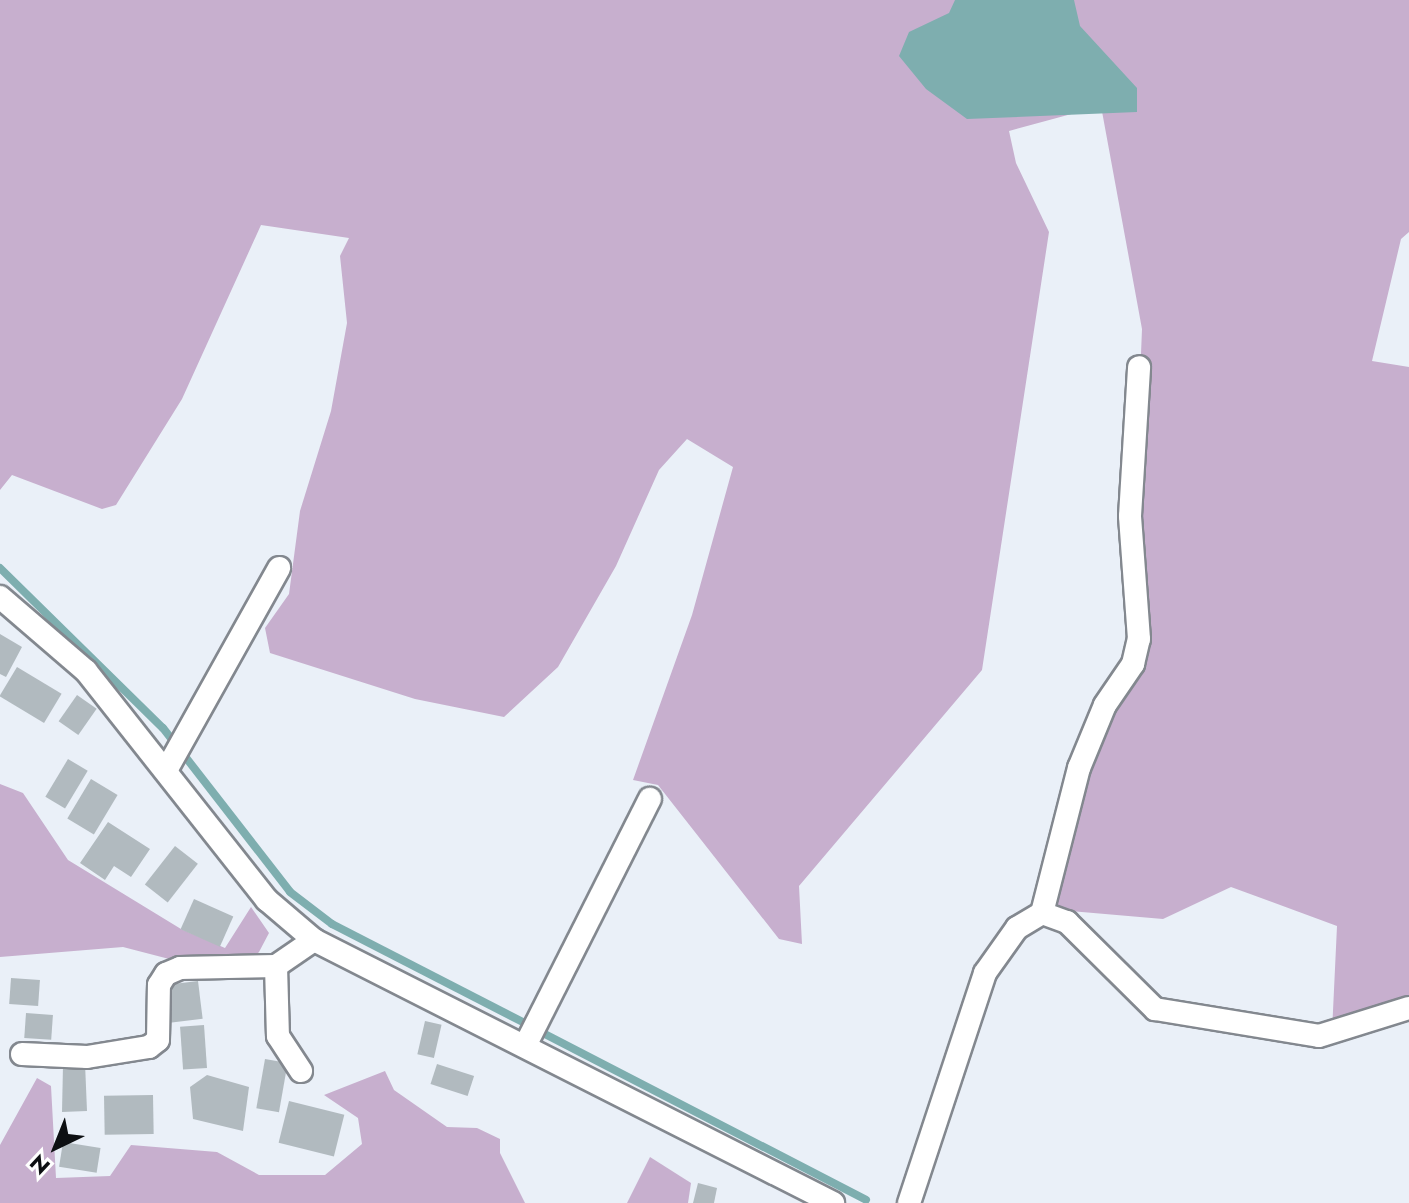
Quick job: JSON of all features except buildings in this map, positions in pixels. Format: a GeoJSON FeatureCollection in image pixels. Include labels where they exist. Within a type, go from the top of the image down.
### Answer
{"type":"FeatureCollection","features":[{"type":"Feature","properties":{"kind":"street"},"geometry":{"type":"LineString","coordinates":[[909,1203],[985,973],[1017,928],[1042,913],[1079,768],[1139,639],[1130,516],[1139,367]]}},
{"type":"Feature","properties":{"kind":"street"},"geometry":{"type":"LineString","coordinates":[[170,764],[279,568]]}},
{"type":"Feature","properties":{"kind":"street"},"geometry":{"type":"LineString","coordinates":[[0,597],[86,671],[170,764],[267,900],[314,940],[526,1043],[833,1203]]}},
{"type":"Feature","properties":{"kind":"street"},"geometry":{"type":"LineString","coordinates":[[526,1043],[650,799]]}},
{"type":"Feature","properties":{"kind":"street"},"geometry":{"type":"LineString","coordinates":[[1042,913],[1067,922],[1155,1009],[1319,1036],[1409,1008]]}},
{"type":"Feature","properties":{"kind":"street"},"geometry":{"type":"LineString","coordinates":[[22,1054],[87,1057],[149,1047],[158,1040],[159,985],[166,974],[180,968],[276,966],[314,940]]}},
{"type":"Feature","properties":{"kind":"street"},"geometry":{"type":"LineString","coordinates":[[276,966],[278,1036],[301,1071]]}},
{"type":"Feature","properties":{"kind":"shaded area"},"geometry":{"type":"Polygon","coordinates":[[[0,0],[1409,0],[1409,232],[1401,239],[1372,361],[1409,367],[1409,1009],[1332,1032],[1337,926],[1231,887],[1163,919],[1047,909],[1075,797],[1128,672],[1142,329],[1101,106],[1009,131],[1016,163],[1049,232],[982,670],[799,886],[802,944],[779,939],[658,785],[633,780],[692,615],[733,467],[687,439],[659,470],[616,566],[558,667],[504,717],[415,699],[270,653],[265,628],[289,594],[300,511],[331,411],[347,323],[340,256],[349,238],[261,225],[182,399],[116,505],[102,509],[12,475],[0,490],[0,0]]]}},
{"type":"Feature","properties":{"kind":"shaded area"},"geometry":{"type":"Polygon","coordinates":[[[955,0],[1074,0],[1080,26],[1137,88],[1137,112],[967,119],[926,89],[899,56],[909,32],[949,13],[955,0]]]}},
{"type":"Feature","properties":{"kind":"shaded area"},"geometry":{"type":"Polygon","coordinates":[[[0,784],[23,793],[68,860],[181,929],[225,948],[251,907],[269,933],[259,952],[246,965],[200,967],[123,947],[0,957],[0,784]]]}},
{"type":"Feature","properties":{"kind":"shaded area"},"geometry":{"type":"Polygon","coordinates":[[[385,1071],[394,1090],[447,1127],[477,1128],[500,1139],[500,1153],[525,1203],[0,1203],[0,1145],[37,1078],[51,1086],[56,1178],[110,1176],[131,1145],[217,1152],[259,1175],[325,1175],[362,1144],[358,1118],[324,1095],[385,1071]]]}},
{"type":"Feature","properties":{"kind":"shaded area"},"geometry":{"type":"Polygon","coordinates":[[[650,1157],[691,1183],[688,1203],[627,1203],[650,1157]]]}},
{"type":"Feature","properties":{"kind":"waterway"},"geometry":{"type":"LineString","coordinates":[[0,568],[163,728],[290,892],[332,924],[523,1022]]}},
{"type":"Feature","properties":{"kind":"waterway"},"geometry":{"type":"LineString","coordinates":[[539,1031],[866,1200]]}}]}
